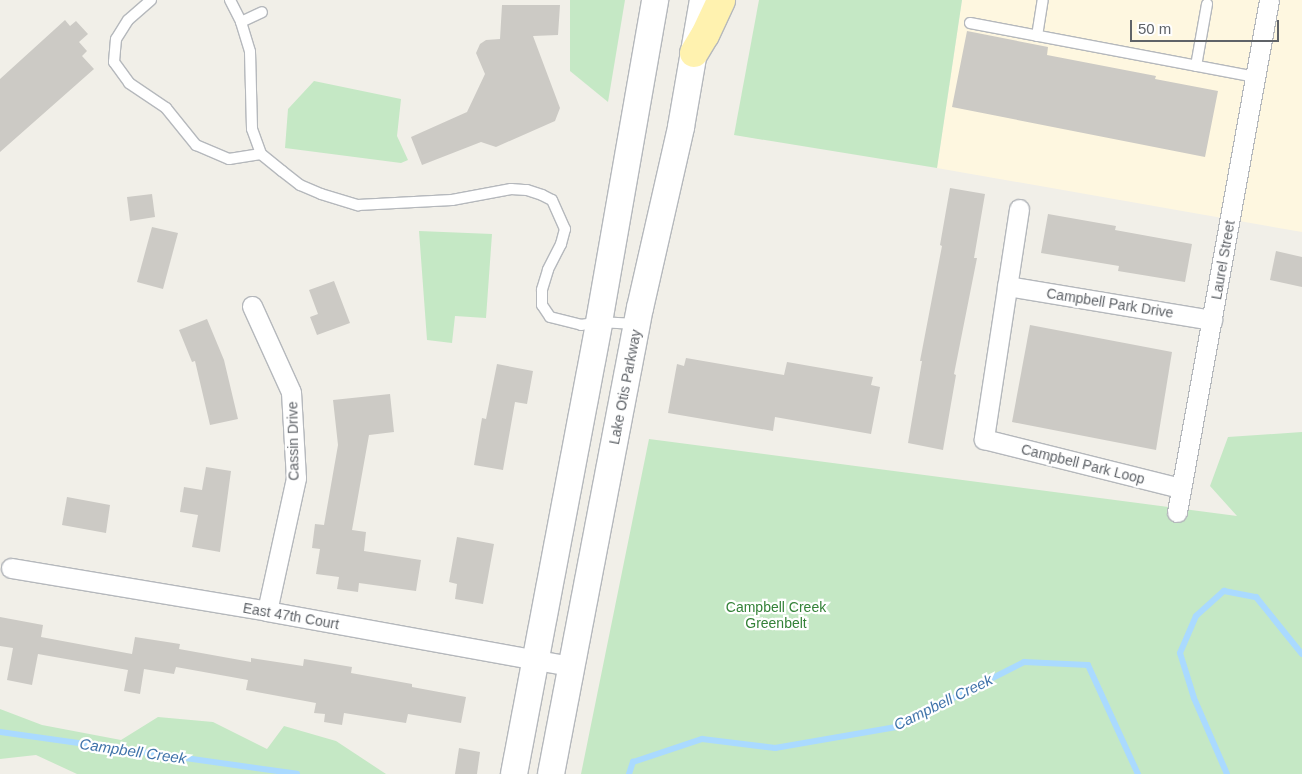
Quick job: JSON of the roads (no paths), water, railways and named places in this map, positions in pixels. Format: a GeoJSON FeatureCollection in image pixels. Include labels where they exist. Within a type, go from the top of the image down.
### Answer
{"type":"FeatureCollection","features":[{"type":"Feature","properties":{"kind":"main road"},"geometry":{"type":"LineString","coordinates":[[514,774],[599,322],[655,0]]}},
{"type":"Feature","properties":{"kind":"main road","name":"Lake Otis Parkway"},"geometry":{"type":"LineString","coordinates":[[551,774],[637,324],[679,136],[703,0]]}},
{"type":"Feature","properties":{"kind":"main road"},"geometry":{"type":"LineString","coordinates":[[694,53],[705,35],[721,0]]}},
{"type":"Feature","properties":{"kind":"street","name":"Laurel Street"},"geometry":{"type":"LineString","coordinates":[[1177,512],[1271,2]]}},
{"type":"Feature","properties":{"kind":"street"},"geometry":{"type":"LineString","coordinates":[[1007,286],[1019,209]]}},
{"type":"Feature","properties":{"kind":"street","name":"Campbell Park Drive"},"geometry":{"type":"LineString","coordinates":[[1007,286],[1212,320]]}},
{"type":"Feature","properties":{"kind":"street","name":"Campbell Park Loop"},"geometry":{"type":"LineString","coordinates":[[1007,286],[984,439],[1182,488]]}},
{"type":"Feature","properties":{"kind":"street","name":"Cassin Drive"},"geometry":{"type":"LineString","coordinates":[[252,306],[292,392],[296,478],[267,611]]}},
{"type":"Feature","properties":{"kind":"street","name":"East 47th Court"},"geometry":{"type":"LineString","coordinates":[[10,568],[267,611],[571,666]]}},
{"type":"Feature","properties":{"kind":"lane"},"geometry":{"type":"LineString","coordinates":[[151,0],[128,20],[116,39],[114,62],[129,83],[166,108],[196,145],[229,159],[261,154]]}},
{"type":"Feature","properties":{"kind":"lane"},"geometry":{"type":"LineString","coordinates":[[230,0],[241,22],[250,52],[252,129],[261,154],[300,184],[320,194],[358,205],[452,200],[511,189],[527,190],[542,195],[552,200],[565,229],[561,244],[544,284],[542,305],[550,317],[581,325],[599,322],[637,324]]}},
{"type":"Feature","properties":{"kind":"lane"},"geometry":{"type":"LineString","coordinates":[[1037,36],[1043,0]]}},
{"type":"Feature","properties":{"kind":"lane"},"geometry":{"type":"LineString","coordinates":[[1196,66],[1207,4]]}},
{"type":"Feature","properties":{"kind":"lane"},"geometry":{"type":"LineString","coordinates":[[241,22],[262,12]]}},
{"type":"Feature","properties":{"kind":"lane"},"geometry":{"type":"LineString","coordinates":[[970,23],[1256,77]]}},
{"type":"Feature","properties":{"kind":"waterway","name":"Campbell Creek"},"geometry":{"type":"LineString","coordinates":[[1227,774],[1194,698],[1180,653],[1196,616],[1224,591],[1256,597],[1302,654]]}},
{"type":"Feature","properties":{"kind":"waterway","name":"Campbell Creek"},"geometry":{"type":"LineString","coordinates":[[629,774],[633,762],[702,739],[775,748],[896,727],[1024,662],[1088,665],[1138,774]]}},
{"type":"Feature","properties":{"kind":"waterway","name":"Campbell Creek"},"geometry":{"type":"LineString","coordinates":[[0,732],[297,774]]}},
{"type":"Feature","properties":{"kind":"park label","name":"Campbell Creek Greenbelt"},"geometry":{"type":"Point","coordinates":[776,616]}}]}
